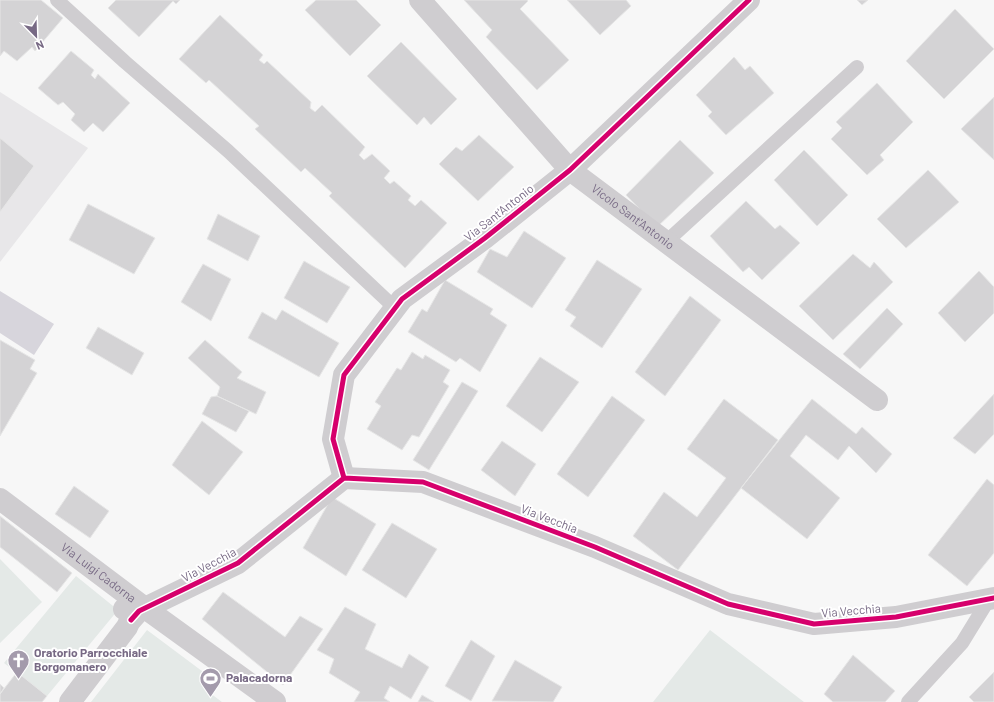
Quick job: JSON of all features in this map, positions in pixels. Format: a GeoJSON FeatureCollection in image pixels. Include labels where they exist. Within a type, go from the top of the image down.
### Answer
{"type":"FeatureCollection","features":[{"type":"Feature","properties":{"kind":"street","name":"Vicolo Sant'Antonio"},"geometry":{"type":"LineString","coordinates":[[420,0],[570,170],[877,400]]}},
{"type":"Feature","properties":{"kind":"street","name":"Via Sant'Antonio"},"geometry":{"type":"LineString","coordinates":[[344,478],[333,439],[344,375],[402,299],[485,238],[570,170],[749,0]]}},
{"type":"Feature","properties":{"kind":"street","name":"Via Vecchia"},"geometry":{"type":"LineString","coordinates":[[70,702],[138,614],[238,563],[344,478],[423,482],[595,547],[728,604],[814,624],[896,617],[992,599]]}},
{"type":"Feature","properties":{"kind":"street","name":"Via Luigi Cadorna"},"geometry":{"type":"LineString","coordinates":[[0,499],[88,565],[95,585],[128,612],[138,614],[275,702]]}},
{"type":"Feature","properties":{"kind":"lane"},"geometry":{"type":"LineString","coordinates":[[57,0],[130,67],[228,151],[395,308]]}},
{"type":"Feature","properties":{"kind":"lane"},"geometry":{"type":"LineString","coordinates":[[666,242],[857,67]]}},
{"type":"Feature","properties":{"kind":"lane"},"geometry":{"type":"LineString","coordinates":[[908,702],[962,643],[992,599]]}},
{"type":"Feature","properties":{"kind":"shaded area"},"geometry":{"type":"Polygon","coordinates":[[[0,92],[88,148],[0,262],[0,92]]]}},
{"type":"Feature","properties":{"kind":"shaded area"},"geometry":{"type":"Polygon","coordinates":[[[0,291],[54,324],[34,355],[0,333],[0,291]]]}},
{"type":"Feature","properties":{"kind":"shaded area"},"geometry":{"type":"Polygon","coordinates":[[[0,559],[42,602],[0,643],[0,559]]]}},
{"type":"Feature","properties":{"kind":"shaded area"},"geometry":{"type":"Polygon","coordinates":[[[76,576],[118,610],[47,696],[4,663],[76,576]]]}},
{"type":"Feature","properties":{"kind":"shaded area"},"geometry":{"type":"Polygon","coordinates":[[[147,630],[218,683],[210,693],[222,702],[91,702],[147,630]]]}},
{"type":"Feature","properties":{"kind":"shaded area"},"geometry":{"type":"Polygon","coordinates":[[[710,630],[804,702],[653,702],[710,630]]]}},
{"type":"Feature","properties":{"kind":"building"},"geometry":{"type":"Polygon","coordinates":[[[0,0],[41,0],[63,18],[35,51],[32,47],[17,61],[4,51],[0,56],[0,0]]]}},
{"type":"Feature","properties":{"kind":"building"},"geometry":{"type":"Polygon","coordinates":[[[116,0],[180,0],[176,4],[173,1],[139,37],[108,8],[116,0]]]}},
{"type":"Feature","properties":{"kind":"building"},"geometry":{"type":"Polygon","coordinates":[[[316,0],[356,0],[381,25],[350,56],[305,10],[316,0]]]}},
{"type":"Feature","properties":{"kind":"building"},"geometry":{"type":"Polygon","coordinates":[[[464,0],[527,0],[528,1],[520,9],[569,60],[537,90],[486,37],[492,30],[464,0]]]}},
{"type":"Feature","properties":{"kind":"building"},"geometry":{"type":"Polygon","coordinates":[[[567,0],[626,0],[631,6],[600,35],[567,0]]]}},
{"type":"Feature","properties":{"kind":"building"},"geometry":{"type":"Polygon","coordinates":[[[857,0],[868,0],[862,5],[857,0]]]}},
{"type":"Feature","properties":{"kind":"building"},"geometry":{"type":"Polygon","coordinates":[[[955,9],[994,49],[944,99],[906,61],[955,9]]]}},
{"type":"Feature","properties":{"kind":"building"},"geometry":{"type":"Polygon","coordinates":[[[220,15],[263,55],[259,60],[264,64],[267,61],[311,102],[310,108],[315,112],[322,105],[365,147],[359,155],[364,160],[372,154],[390,171],[384,178],[390,184],[394,181],[411,196],[408,200],[415,206],[421,200],[447,223],[405,268],[329,196],[332,193],[305,168],[301,172],[255,129],[259,126],[209,80],[206,83],[179,59],[220,15]]]}},
{"type":"Feature","properties":{"kind":"building"},"geometry":{"type":"Polygon","coordinates":[[[401,42],[457,99],[431,125],[424,117],[417,125],[367,76],[401,42]]]}},
{"type":"Feature","properties":{"kind":"building"},"geometry":{"type":"Polygon","coordinates":[[[71,51],[94,70],[91,75],[95,79],[98,74],[130,103],[103,132],[93,123],[84,132],[71,120],[75,114],[63,102],[58,105],[38,88],[71,51]]]}},
{"type":"Feature","properties":{"kind":"building"},"geometry":{"type":"Polygon","coordinates":[[[734,57],[745,70],[750,66],[774,93],[726,135],[708,116],[712,112],[696,95],[734,57]]]}},
{"type":"Feature","properties":{"kind":"building"},"geometry":{"type":"Polygon","coordinates":[[[877,83],[913,122],[880,155],[884,160],[867,175],[831,139],[842,128],[836,122],[877,83]]]}},
{"type":"Feature","properties":{"kind":"building"},"geometry":{"type":"Polygon","coordinates":[[[994,97],[994,160],[961,129],[994,97]]]}},
{"type":"Feature","properties":{"kind":"building"},"geometry":{"type":"Polygon","coordinates":[[[479,135],[514,167],[478,201],[439,164],[456,147],[462,151],[479,135]]]}},
{"type":"Feature","properties":{"kind":"building"},"geometry":{"type":"Polygon","coordinates":[[[0,138],[34,166],[0,212],[0,138]]]}},
{"type":"Feature","properties":{"kind":"building"},"geometry":{"type":"Polygon","coordinates":[[[680,140],[714,173],[657,227],[626,195],[680,140]]]}},
{"type":"Feature","properties":{"kind":"building"},"geometry":{"type":"Polygon","coordinates":[[[804,150],[848,195],[817,226],[774,180],[804,150]]]}},
{"type":"Feature","properties":{"kind":"building"},"geometry":{"type":"Polygon","coordinates":[[[928,170],[959,202],[906,248],[877,219],[928,170]]]}},
{"type":"Feature","properties":{"kind":"building"},"geometry":{"type":"Polygon","coordinates":[[[746,201],[775,229],[780,225],[800,243],[762,280],[749,267],[743,272],[710,236],[746,201]]]}},
{"type":"Feature","properties":{"kind":"building"},"geometry":{"type":"Polygon","coordinates":[[[88,204],[155,238],[134,274],[69,240],[88,204]]]}},
{"type":"Feature","properties":{"kind":"building"},"geometry":{"type":"Polygon","coordinates":[[[218,214],[260,236],[248,261],[207,239],[218,214]]]}},
{"type":"Feature","properties":{"kind":"building"},"geometry":{"type":"Polygon","coordinates":[[[524,231],[566,258],[532,308],[477,272],[490,249],[507,257],[524,231]]]}},
{"type":"Feature","properties":{"kind":"building"},"geometry":{"type":"Polygon","coordinates":[[[853,254],[870,268],[874,262],[893,282],[833,340],[799,306],[853,254]]]}},
{"type":"Feature","properties":{"kind":"building"},"geometry":{"type":"Polygon","coordinates":[[[597,260],[642,289],[602,348],[570,326],[576,317],[565,310],[597,260]]]}},
{"type":"Feature","properties":{"kind":"building"},"geometry":{"type":"Polygon","coordinates":[[[304,261],[350,287],[327,323],[284,298],[304,261]]]}},
{"type":"Feature","properties":{"kind":"building"},"geometry":{"type":"Polygon","coordinates":[[[203,264],[231,279],[211,321],[181,302],[203,264]]]}},
{"type":"Feature","properties":{"kind":"building"},"geometry":{"type":"Polygon","coordinates":[[[979,271],[994,287],[994,313],[965,342],[938,313],[979,271]]]}},
{"type":"Feature","properties":{"kind":"building"},"geometry":{"type":"Polygon","coordinates":[[[445,280],[493,309],[490,314],[507,325],[480,372],[460,358],[456,362],[408,332],[422,309],[427,312],[445,280]]]}},
{"type":"Feature","properties":{"kind":"building"},"geometry":{"type":"Polygon","coordinates":[[[690,296],[721,320],[665,396],[635,372],[690,296]]]}},
{"type":"Feature","properties":{"kind":"building"},"geometry":{"type":"Polygon","coordinates":[[[887,308],[903,324],[860,369],[843,354],[887,308]]]}},
{"type":"Feature","properties":{"kind":"building"},"geometry":{"type":"Polygon","coordinates":[[[282,310],[339,343],[319,377],[248,338],[262,312],[276,320],[282,310]]]}},
{"type":"Feature","properties":{"kind":"building"},"geometry":{"type":"Polygon","coordinates":[[[98,327],[144,353],[132,375],[86,348],[98,327]]]}},
{"type":"Feature","properties":{"kind":"building"},"geometry":{"type":"Polygon","coordinates":[[[0,340],[35,360],[30,369],[37,373],[0,436],[0,340]]]}},
{"type":"Feature","properties":{"kind":"building"},"geometry":{"type":"Polygon","coordinates":[[[205,340],[242,372],[237,378],[266,392],[256,414],[217,396],[220,387],[188,358],[205,340]]]}},
{"type":"Feature","properties":{"kind":"building"},"geometry":{"type":"Polygon","coordinates":[[[412,352],[423,359],[425,355],[450,370],[443,382],[449,386],[419,437],[412,435],[402,450],[367,429],[381,406],[375,402],[397,368],[401,370],[412,352]]]}},
{"type":"Feature","properties":{"kind":"building"},"geometry":{"type":"Polygon","coordinates":[[[540,357],[579,382],[542,432],[506,406],[540,357]]]}},
{"type":"Feature","properties":{"kind":"building"},"geometry":{"type":"Polygon","coordinates":[[[462,382],[478,391],[429,470],[413,460],[462,382]]]}},
{"type":"Feature","properties":{"kind":"building"},"geometry":{"type":"Polygon","coordinates":[[[994,394],[994,434],[975,454],[953,438],[994,394]]]}},
{"type":"Feature","properties":{"kind":"building"},"geometry":{"type":"Polygon","coordinates":[[[217,396],[249,411],[236,432],[202,414],[211,397],[217,396]]]}},
{"type":"Feature","properties":{"kind":"building"},"geometry":{"type":"Polygon","coordinates":[[[612,396],[645,420],[588,497],[557,474],[612,396]]]}},
{"type":"Feature","properties":{"kind":"building"},"geometry":{"type":"Polygon","coordinates":[[[724,399],[778,440],[678,570],[633,536],[664,492],[697,517],[726,478],[687,449],[724,399]]]}},
{"type":"Feature","properties":{"kind":"building"},"geometry":{"type":"Polygon","coordinates":[[[812,399],[856,434],[862,427],[892,454],[876,473],[849,446],[838,460],[806,435],[790,456],[840,498],[807,539],[741,488],[812,399]]]}},
{"type":"Feature","properties":{"kind":"building"},"geometry":{"type":"Polygon","coordinates":[[[202,421],[243,452],[209,495],[172,465],[202,421]]]}},
{"type":"Feature","properties":{"kind":"building"},"geometry":{"type":"Polygon","coordinates":[[[502,441],[536,464],[515,496],[481,470],[502,441]]]}},
{"type":"Feature","properties":{"kind":"building"},"geometry":{"type":"Polygon","coordinates":[[[987,479],[994,485],[994,553],[967,586],[928,555],[987,479]]]}},
{"type":"Feature","properties":{"kind":"building"},"geometry":{"type":"Polygon","coordinates":[[[74,486],[109,511],[90,538],[55,514],[74,486]]]}},
{"type":"Feature","properties":{"kind":"building"},"geometry":{"type":"Polygon","coordinates":[[[332,497],[376,524],[346,576],[303,548],[332,497]]]}},
{"type":"Feature","properties":{"kind":"building"},"geometry":{"type":"Polygon","coordinates":[[[0,516],[72,573],[57,592],[0,547],[0,516]]]}},
{"type":"Feature","properties":{"kind":"building"},"geometry":{"type":"Polygon","coordinates":[[[392,523],[437,549],[406,598],[362,570],[392,523]]]}},
{"type":"Feature","properties":{"kind":"building"},"geometry":{"type":"Polygon","coordinates":[[[223,592],[285,637],[300,616],[323,629],[283,685],[202,619],[223,592]]]}},
{"type":"Feature","properties":{"kind":"building"},"geometry":{"type":"Polygon","coordinates":[[[345,607],[376,624],[365,649],[402,668],[409,654],[429,667],[411,699],[390,686],[384,698],[390,702],[354,702],[360,692],[329,673],[334,659],[317,650],[345,607]]]}},
{"type":"Feature","properties":{"kind":"building"},"geometry":{"type":"Polygon","coordinates":[[[471,640],[495,656],[471,701],[445,686],[471,640]]]}},
{"type":"Feature","properties":{"kind":"building"},"geometry":{"type":"Polygon","coordinates":[[[853,655],[895,691],[885,702],[833,702],[824,694],[853,655]]]}},
{"type":"Feature","properties":{"kind":"building"},"geometry":{"type":"Polygon","coordinates":[[[515,660],[562,687],[553,702],[492,701],[515,660]]]}},
{"type":"Feature","properties":{"kind":"building","name":"Oratorio Parrocchiale Borgomanero"},"geometry":{"type":"Polygon","coordinates":[[[17,672],[47,696],[42,702],[0,702],[0,694],[17,672]]]}},
{"type":"Feature","properties":{"kind":"building"},"geometry":{"type":"Polygon","coordinates":[[[994,672],[994,702],[974,702],[969,697],[994,672]]]}},
{"type":"Feature","properties":{"kind":"building"},"geometry":{"type":"Polygon","coordinates":[[[0,684],[4,688],[0,694],[0,684]]]}},
{"type":"Feature","properties":{"kind":"building"},"geometry":{"type":"Polygon","coordinates":[[[422,695],[434,702],[418,702],[422,695]]]}},
{"type":"Feature","properties":{"kind":"cycle path"},"geometry":{"type":"LineString","coordinates":[[344,478],[333,439],[344,375],[402,299],[485,238],[570,170],[749,0]]}},
{"type":"Feature","properties":{"kind":"cycle path"},"geometry":{"type":"LineString","coordinates":[[131,620],[139,611],[238,563],[344,478],[423,482],[595,547],[728,604],[814,624],[896,617],[994,598]]}},
{"type":"Feature","properties":{"kind":"place","name":"Oratorio Parrocchiale Borgomanero"},"geometry":{"type":"Point","coordinates":[19,680]}},
{"type":"Feature","properties":{"kind":"place","name":"Palacadorna"},"geometry":{"type":"Point","coordinates":[211,698]}}]}
